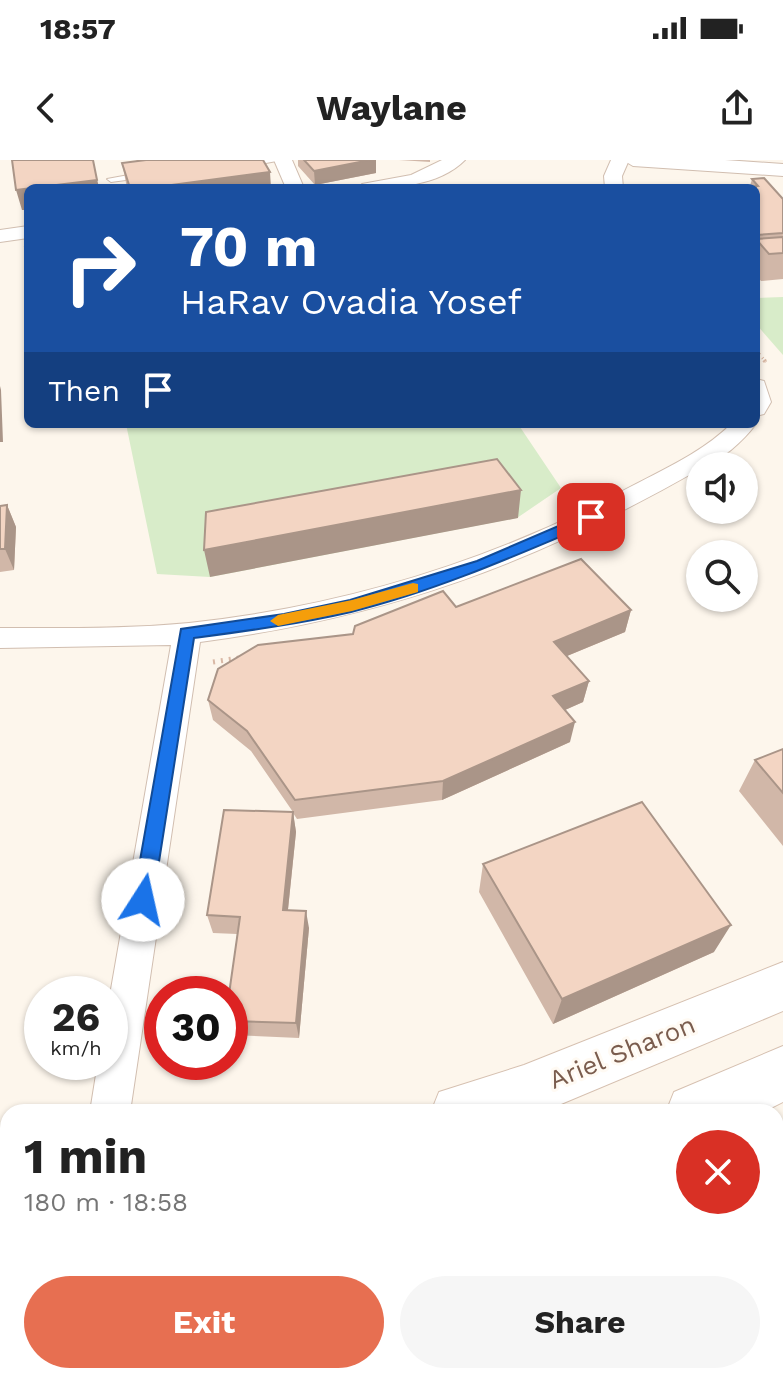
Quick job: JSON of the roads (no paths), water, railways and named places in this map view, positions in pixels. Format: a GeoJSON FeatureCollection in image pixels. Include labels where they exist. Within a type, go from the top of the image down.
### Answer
{"type":"FeatureCollection","features":[{"type":"Feature","properties":{"kind":"main road","name":"Ariel Sharon"},"geometry":{"type":"LineString","coordinates":[[485,1104],[524,1092],[783,986]]}},
{"type":"Feature","properties":{"kind":"main road"},"geometry":{"type":"LineString","coordinates":[[716,1104],[783,1073]]}},
{"type":"Feature","properties":{"kind":"street"},"geometry":{"type":"LineString","coordinates":[[280,160],[293,184]]}},
{"type":"Feature","properties":{"kind":"street"},"geometry":{"type":"LineString","coordinates":[[389,184],[416,179],[456,160]]}},
{"type":"Feature","properties":{"kind":"street"},"geometry":{"type":"LineString","coordinates":[[614,184],[613,176],[620,160]]}},
{"type":"Feature","properties":{"kind":"street"},"geometry":{"type":"LineString","coordinates":[[637,165],[783,170]]}},
{"type":"Feature","properties":{"kind":"street"},"geometry":{"type":"LineString","coordinates":[[0,236],[24,233]]}},
{"type":"Feature","properties":{"kind":"street"},"geometry":{"type":"LineString","coordinates":[[0,638],[187,633],[284,620],[352,606],[482,564],[618,504],[721,444],[739,428]]}},
{"type":"Feature","properties":{"kind":"street"},"geometry":{"type":"LineString","coordinates":[[111,1104],[187,633]]}},
{"type":"Feature","properties":{"kind":"lane"},"geometry":{"type":"LineString","coordinates":[[232,165],[280,160]]}},
{"type":"Feature","properties":{"kind":"lane"},"geometry":{"type":"LineString","coordinates":[[111,179],[157,174]]}}]}
